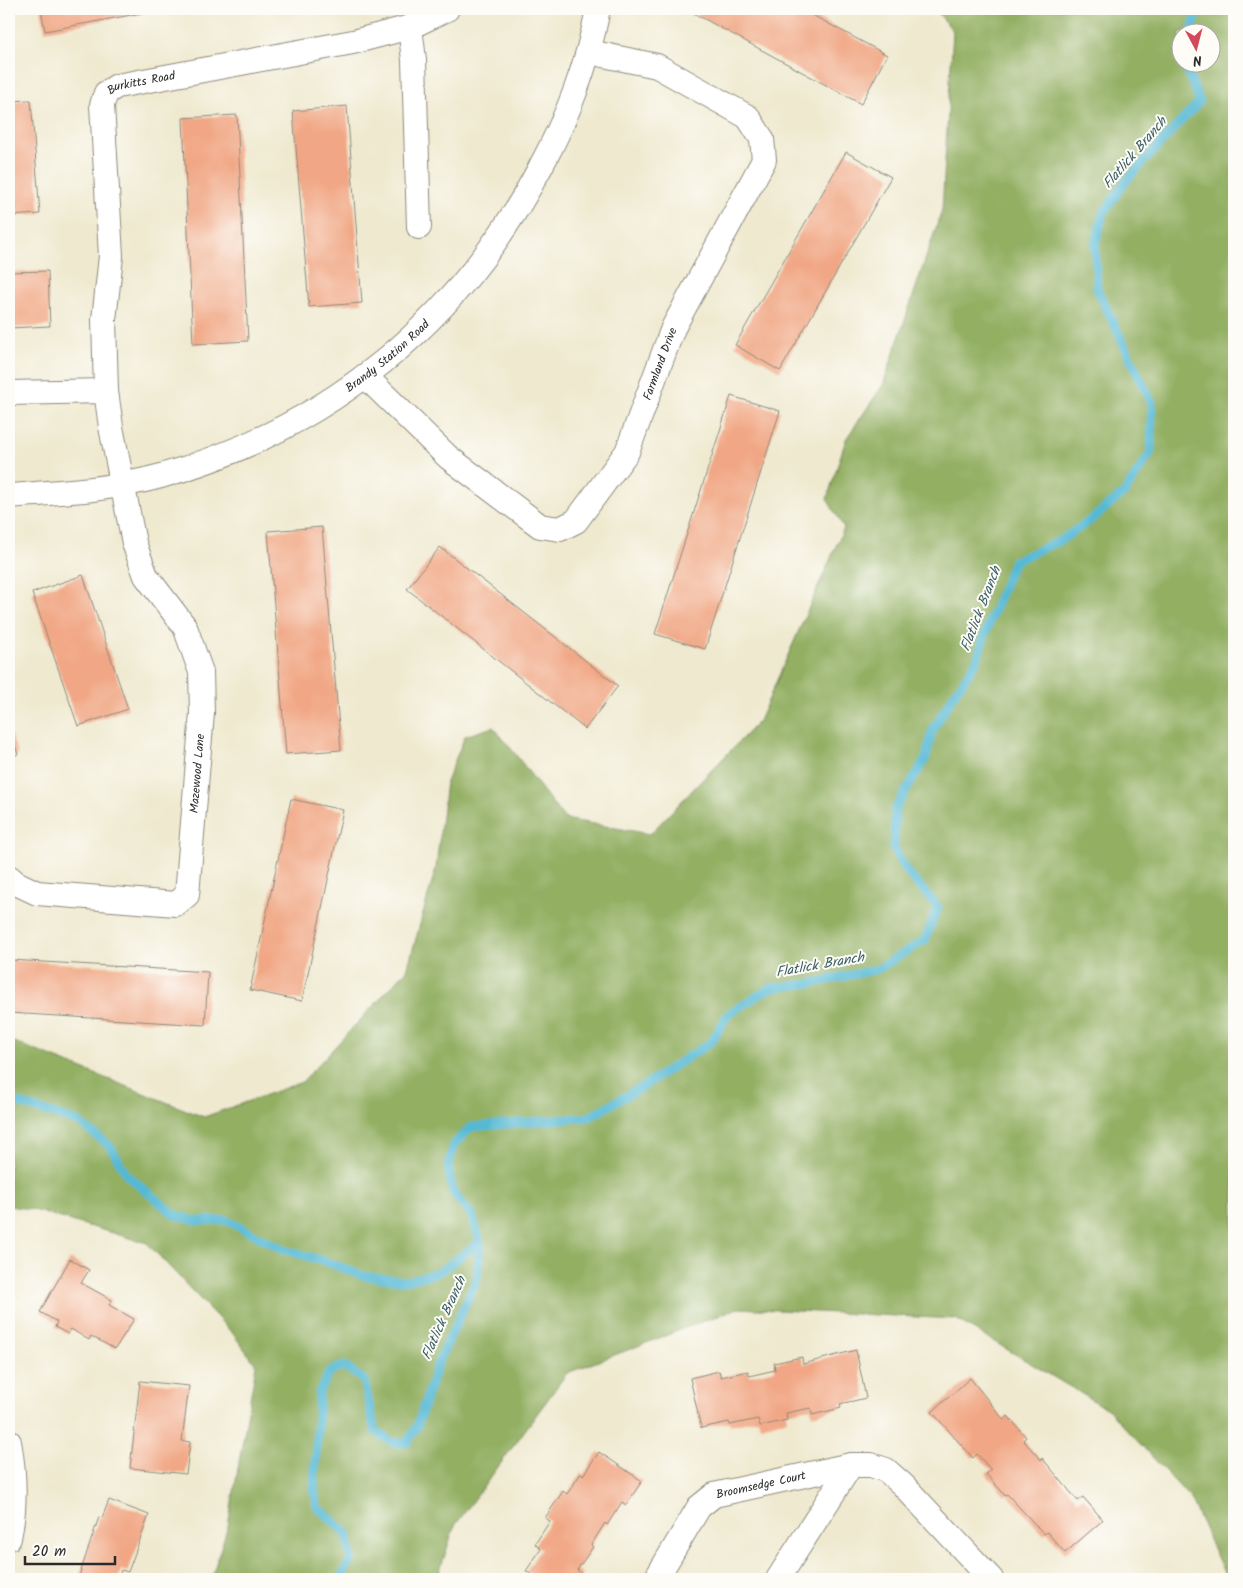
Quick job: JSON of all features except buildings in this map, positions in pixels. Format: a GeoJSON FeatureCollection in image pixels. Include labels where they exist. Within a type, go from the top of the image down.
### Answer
{"type":"FeatureCollection","features":[{"type":"Feature","properties":{"kind":"street","name":"Burkitts Road"},"geometry":{"type":"LineString","coordinates":[[123,485],[106,391],[104,320],[111,256],[102,105],[106,93],[117,86],[282,56],[410,27],[446,9]]}},
{"type":"Feature","properties":{"kind":"street","name":"Brandy Station Road"},"geometry":{"type":"LineString","coordinates":[[9,496],[123,485],[228,453],[269,435],[307,415],[365,376],[410,339],[440,310],[494,244],[518,210],[556,136],[589,52],[598,9]]}},
{"type":"Feature","properties":{"kind":"street"},"geometry":{"type":"LineString","coordinates":[[410,27],[414,60],[419,227]]}},
{"type":"Feature","properties":{"kind":"street","name":"Farmland Drive"},"geometry":{"type":"LineString","coordinates":[[365,376],[448,457],[540,526],[560,529],[576,521],[627,452],[673,328],[764,160],[762,139],[748,116],[657,66],[589,52]]}},
{"type":"Feature","properties":{"kind":"street"},"geometry":{"type":"LineString","coordinates":[[9,393],[106,391]]}},
{"type":"Feature","properties":{"kind":"street","name":"Mazewood Lane"},"geometry":{"type":"LineString","coordinates":[[9,876],[16,883],[37,893],[176,904],[187,895],[202,714],[201,672],[185,628],[146,576],[134,543],[123,485]]}},
{"type":"Feature","properties":{"kind":"street"},"geometry":{"type":"LineString","coordinates":[[9,1442],[15,1476],[14,1514],[9,1538]]}},
{"type":"Feature","properties":{"kind":"street"},"geometry":{"type":"LineString","coordinates":[[778,1579],[851,1465]]}},
{"type":"Feature","properties":{"kind":"street","name":"Broomsedge Court"},"geometry":{"type":"LineString","coordinates":[[656,1579],[699,1507],[714,1495],[851,1465],[871,1465],[886,1470],[904,1485],[991,1579]]}},
{"type":"Feature","properties":{"kind":"green space"},"geometry":{"type":"Polygon","coordinates":[[[935,9],[1234,9],[1234,1579],[1227,1579],[1190,1498],[1109,1410],[956,1319],[738,1308],[567,1373],[454,1527],[437,1579],[211,1579],[228,1526],[256,1365],[234,1335],[147,1243],[30,1209],[9,1206],[9,1040],[204,1117],[302,1082],[407,970],[436,868],[446,782],[465,736],[493,727],[565,819],[650,834],[759,721],[844,528],[827,499],[846,439],[883,385],[942,210],[953,31],[935,9]]]}},
{"type":"Feature","properties":{"kind":"waterway","name":"Flatlick Branch"},"geometry":{"type":"LineString","coordinates":[[1194,22],[1199,9]]}},
{"type":"Feature","properties":{"kind":"waterway","name":"Flatlick Branch"},"geometry":{"type":"LineString","coordinates":[[340,1579],[351,1560],[347,1533],[317,1507],[314,1490],[319,1392],[330,1371],[344,1366],[364,1380],[375,1431],[392,1442],[407,1443],[417,1426],[437,1365],[477,1279],[480,1242],[472,1215],[453,1193],[448,1167],[454,1144],[471,1127],[589,1117],[645,1085],[711,1042],[728,1014],[770,988],[814,983],[878,969],[925,940],[938,907],[906,871],[894,848],[895,809],[926,758],[932,731],[976,662],[987,628],[1014,561],[1061,540],[1092,519],[1125,492],[1151,452],[1152,403],[1097,289],[1095,245],[1103,214],[1125,182],[1200,101],[1187,72]]}},
{"type":"Feature","properties":{"kind":"waterway"},"geometry":{"type":"LineString","coordinates":[[9,1103],[15,1102],[78,1122],[110,1146],[127,1175],[175,1215],[197,1221],[226,1220],[285,1250],[324,1261],[364,1276],[406,1281],[439,1272],[480,1242]]}}]}
